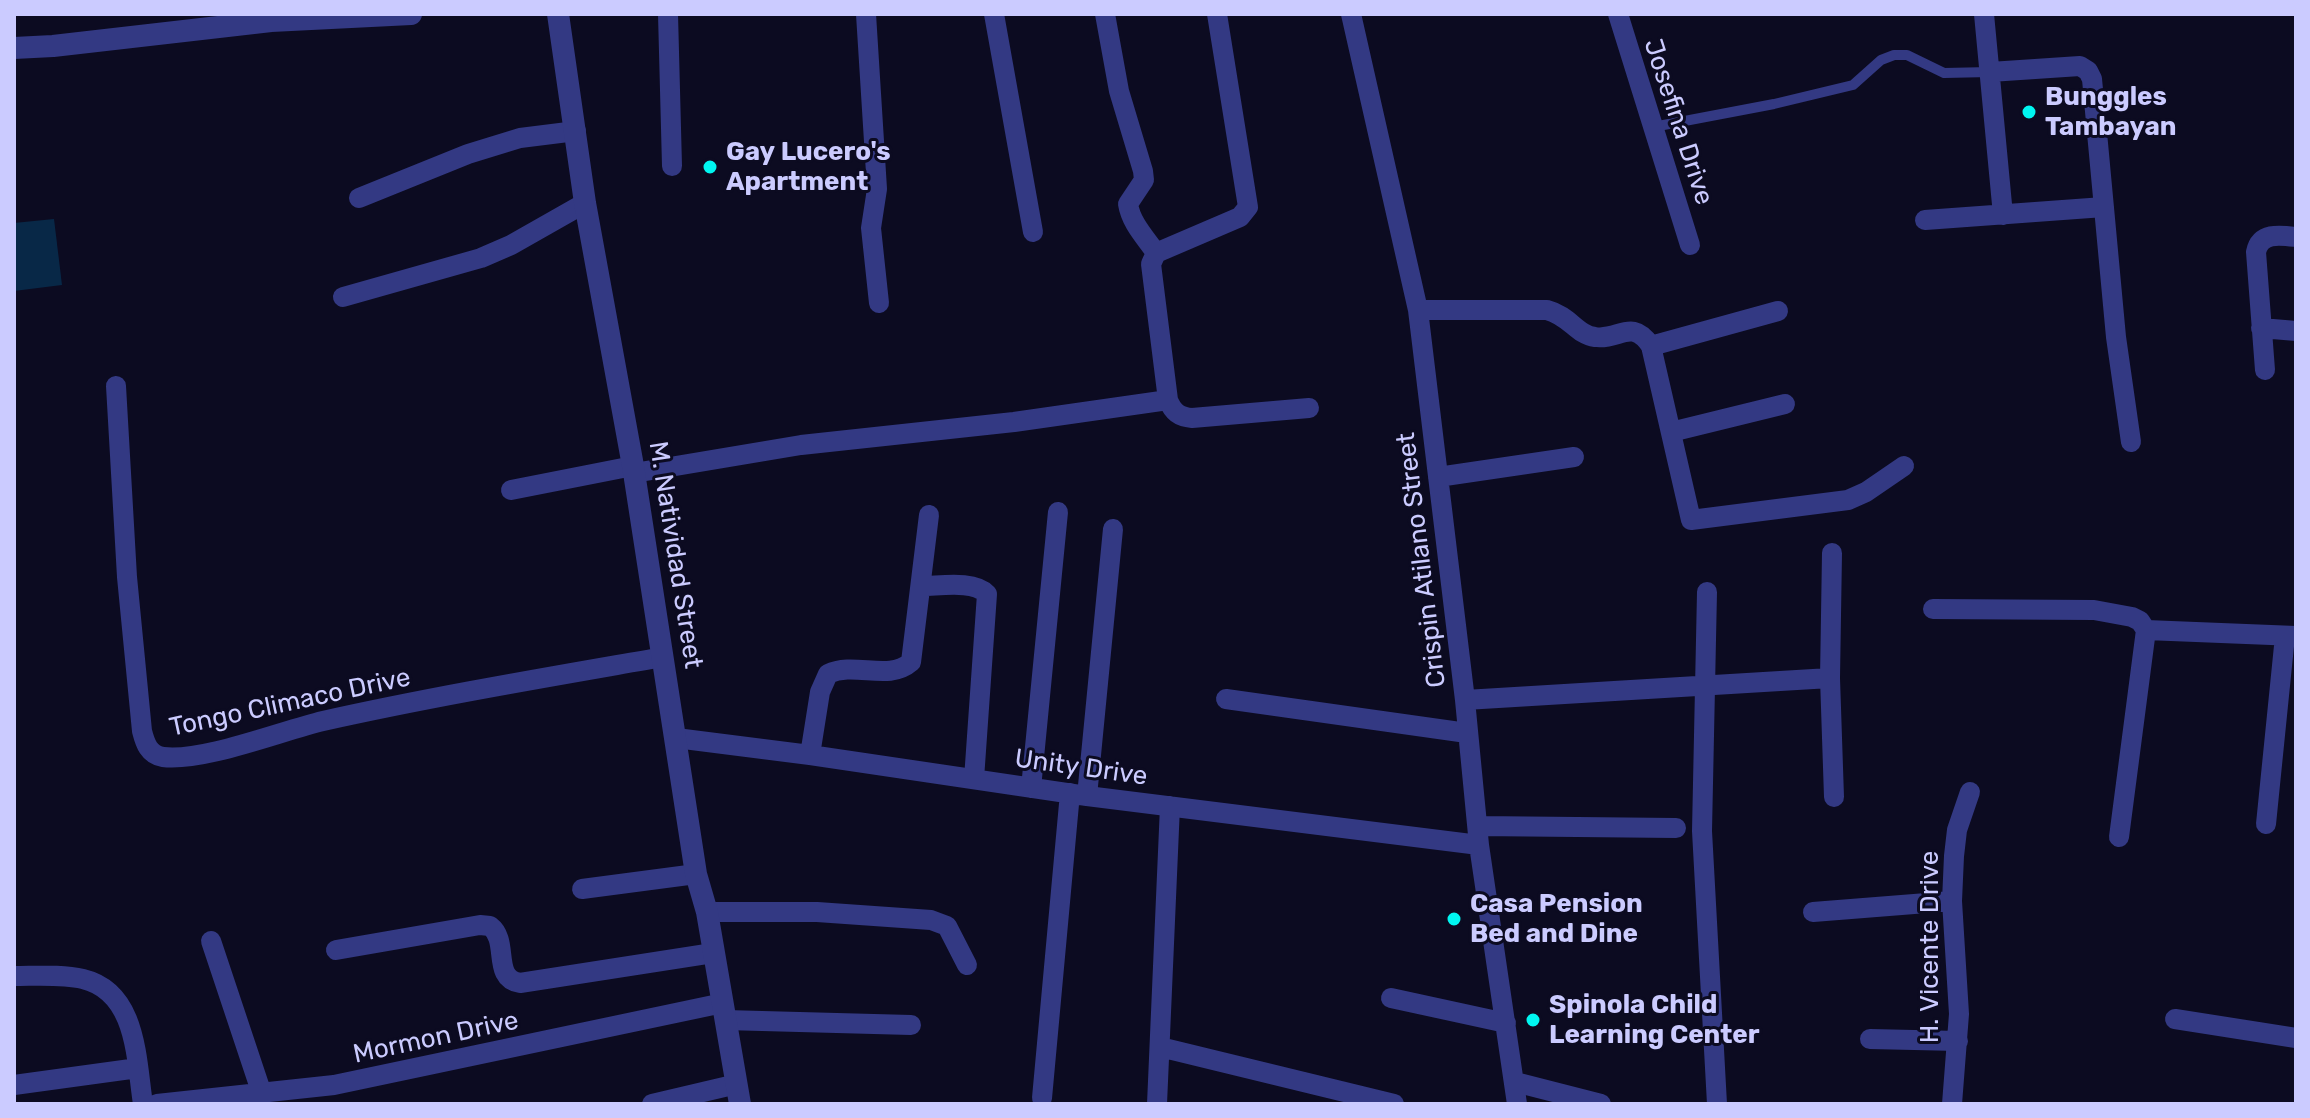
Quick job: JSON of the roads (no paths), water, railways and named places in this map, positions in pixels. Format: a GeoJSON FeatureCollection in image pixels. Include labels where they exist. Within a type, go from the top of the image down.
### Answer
{"type":"FeatureCollection","features":[{"type":"Feature","properties":{"kind":"street"},"geometry":{"type":"LineString","coordinates":[[14,48],[293,17],[411,14]]}},
{"type":"Feature","properties":{"kind":"street","name":"M. Natividad Street"},"geometry":{"type":"LineString","coordinates":[[558,14],[585,203],[633,469],[696,874],[707,912],[738,1094]]}},
{"type":"Feature","properties":{"kind":"street"},"geometry":{"type":"LineString","coordinates":[[668,14],[672,166]]}},
{"type":"Feature","properties":{"kind":"street"},"geometry":{"type":"LineString","coordinates":[[866,14],[877,189],[871,228],[879,303]]}},
{"type":"Feature","properties":{"kind":"street"},"geometry":{"type":"LineString","coordinates":[[994,14],[1033,232]]}},
{"type":"Feature","properties":{"kind":"street"},"geometry":{"type":"LineString","coordinates":[[1105,14],[1119,91],[1143,171],[1144,180],[1128,204],[1129,211],[1156,253]]}},
{"type":"Feature","properties":{"kind":"street"},"geometry":{"type":"LineString","coordinates":[[1217,14],[1248,207],[1240,217],[1156,253],[1151,264],[1168,400],[1172,410],[1182,417],[1192,418],[1309,408]]}},
{"type":"Feature","properties":{"kind":"street","name":"Crispin Atilano Street"},"geometry":{"type":"LineString","coordinates":[[1351,14],[1418,310],[1465,700],[1478,835],[1517,1104]]}},
{"type":"Feature","properties":{"kind":"street","name":"Josefina Drive"},"geometry":{"type":"LineString","coordinates":[[1618,14],[1690,245]]}},
{"type":"Feature","properties":{"kind":"street"},"geometry":{"type":"LineString","coordinates":[[1984,14],[2003,215]]}},
{"type":"Feature","properties":{"kind":"street"},"geometry":{"type":"LineString","coordinates":[[1990,72],[2080,66],[2088,71],[2092,79],[2116,337],[2131,442]]}},
{"type":"Feature","properties":{"kind":"street"},"geometry":{"type":"LineString","coordinates":[[359,198],[468,154],[520,138],[576,131]]}},
{"type":"Feature","properties":{"kind":"street"},"geometry":{"type":"LineString","coordinates":[[343,297],[481,258],[511,245],[585,203]]}},
{"type":"Feature","properties":{"kind":"street"},"geometry":{"type":"LineString","coordinates":[[1925,220],[2104,207]]}},
{"type":"Feature","properties":{"kind":"street"},"geometry":{"type":"LineString","coordinates":[[2265,370],[2258,243],[2264,237],[2296,237]]}},
{"type":"Feature","properties":{"kind":"street"},"geometry":{"type":"LineString","coordinates":[[1418,310],[1547,310],[1560,314],[1583,333],[1597,338],[1633,331],[1645,337],[1651,346],[1691,520],[1848,500],[1866,492],[1904,466]]}},
{"type":"Feature","properties":{"kind":"street"},"geometry":{"type":"LineString","coordinates":[[1651,346],[1778,311]]}},
{"type":"Feature","properties":{"kind":"street"},"geometry":{"type":"LineString","coordinates":[[2261,328],[2296,331]]}},
{"type":"Feature","properties":{"kind":"street","name":"Tongo Climaco Drive"},"geometry":{"type":"LineString","coordinates":[[116,386],[127,577],[142,731],[145,744],[155,755],[197,755],[320,722],[449,695],[663,657]]}},
{"type":"Feature","properties":{"kind":"street"},"geometry":{"type":"LineString","coordinates":[[511,490],[801,445],[1014,422],[1168,400]]}},
{"type":"Feature","properties":{"kind":"street"},"geometry":{"type":"LineString","coordinates":[[1671,432],[1785,404]]}},
{"type":"Feature","properties":{"kind":"street"},"geometry":{"type":"LineString","coordinates":[[1438,477],[1574,457]]}},
{"type":"Feature","properties":{"kind":"street"},"geometry":{"type":"LineString","coordinates":[[1031,788],[1058,512]]}},
{"type":"Feature","properties":{"kind":"street"},"geometry":{"type":"LineString","coordinates":[[810,755],[820,692],[828,674],[840,668],[897,671],[911,662],[929,515]]}},
{"type":"Feature","properties":{"kind":"street"},"geometry":{"type":"LineString","coordinates":[[1042,1098],[1113,529]]}},
{"type":"Feature","properties":{"kind":"street"},"geometry":{"type":"LineString","coordinates":[[1832,553],[1830,678],[1834,797]]}},
{"type":"Feature","properties":{"kind":"street"},"geometry":{"type":"LineString","coordinates":[[922,586],[972,586],[984,589],[987,594],[974,779]]}},
{"type":"Feature","properties":{"kind":"street"},"geometry":{"type":"LineString","coordinates":[[1707,592],[1702,831],[1717,1104]]}},
{"type":"Feature","properties":{"kind":"street"},"geometry":{"type":"LineString","coordinates":[[1933,609],[2094,610],[2140,621],[2146,630],[2119,837]]}},
{"type":"Feature","properties":{"kind":"street"},"geometry":{"type":"LineString","coordinates":[[2146,630],[2291,636],[2288,698],[2266,824]]}},
{"type":"Feature","properties":{"kind":"street"},"geometry":{"type":"LineString","coordinates":[[1465,700],[1830,678]]}},
{"type":"Feature","properties":{"kind":"street"},"geometry":{"type":"LineString","coordinates":[[1226,699],[1467,733]]}},
{"type":"Feature","properties":{"kind":"street","name":"Unity Drive"},"geometry":{"type":"LineString","coordinates":[[676,738],[1078,795],[1478,835],[1676,828]]}},
{"type":"Feature","properties":{"kind":"street","name":"H. Vicente Drive"},"geometry":{"type":"LineString","coordinates":[[1952,1104],[1958,1041],[1958,978],[1952,901],[1957,830],[1970,792]]}},
{"type":"Feature","properties":{"kind":"street"},"geometry":{"type":"LineString","coordinates":[[1157,1104],[1170,806]]}},
{"type":"Feature","properties":{"kind":"street"},"geometry":{"type":"LineString","coordinates":[[582,889],[696,874]]}},
{"type":"Feature","properties":{"kind":"street"},"geometry":{"type":"LineString","coordinates":[[1813,912],[1952,901]]}},
{"type":"Feature","properties":{"kind":"street"},"geometry":{"type":"LineString","coordinates":[[707,912],[817,912],[931,920],[947,926],[967,965]]}},
{"type":"Feature","properties":{"kind":"street"},"geometry":{"type":"LineString","coordinates":[[336,950],[411,935],[490,926],[499,937],[504,973],[508,979],[520,983],[713,953]]}},
{"type":"Feature","properties":{"kind":"street"},"geometry":{"type":"LineString","coordinates":[[211,941],[262,1094]]}},
{"type":"Feature","properties":{"kind":"street"},"geometry":{"type":"LineString","coordinates":[[14,976],[81,979],[102,986],[114,995],[128,1021],[143,1104]]}},
{"type":"Feature","properties":{"kind":"street"},"geometry":{"type":"LineString","coordinates":[[1391,998],[1506,1023]]}},
{"type":"Feature","properties":{"kind":"street","name":"Mormon Drive"},"geometry":{"type":"LineString","coordinates":[[157,1104],[334,1085],[724,1012],[911,1025]]}},
{"type":"Feature","properties":{"kind":"street"},"geometry":{"type":"LineString","coordinates":[[2175,1019],[2296,1038]]}},
{"type":"Feature","properties":{"kind":"street"},"geometry":{"type":"LineString","coordinates":[[1870,1039],[1958,1041]]}},
{"type":"Feature","properties":{"kind":"street"},"geometry":{"type":"LineString","coordinates":[[1160,1047],[1394,1104]]}},
{"type":"Feature","properties":{"kind":"street"},"geometry":{"type":"LineString","coordinates":[[14,1085],[138,1068]]}},
{"type":"Feature","properties":{"kind":"street"},"geometry":{"type":"LineString","coordinates":[[1515,1082],[1601,1104]]}},
{"type":"Feature","properties":{"kind":"street"},"geometry":{"type":"LineString","coordinates":[[652,1104],[738,1094]]}},
{"type":"Feature","properties":{"kind":"lane"},"geometry":{"type":"LineString","coordinates":[[1653,127],[1853,85],[1881,60],[1894,55],[1907,55],[1944,73],[1990,72]]}},
{"type":"Feature","properties":{"kind":"water"},"geometry":{"type":"Polygon","coordinates":[[[54,219],[62,285],[14,291],[14,223],[54,219]]]}},
{"type":"Feature","properties":{"kind":"place","name":"Bunggles Tambayan"},"geometry":{"type":"Point","coordinates":[2029,112]}},
{"type":"Feature","properties":{"kind":"place","name":"Gay Lucero's Apartment"},"geometry":{"type":"Point","coordinates":[710,167]}},
{"type":"Feature","properties":{"kind":"place","name":"Casa Pension Bed and Dine"},"geometry":{"type":"Point","coordinates":[1454,919]}},
{"type":"Feature","properties":{"kind":"place","name":"Spinola Child Learning Center"},"geometry":{"type":"Point","coordinates":[1533,1020]}}]}
